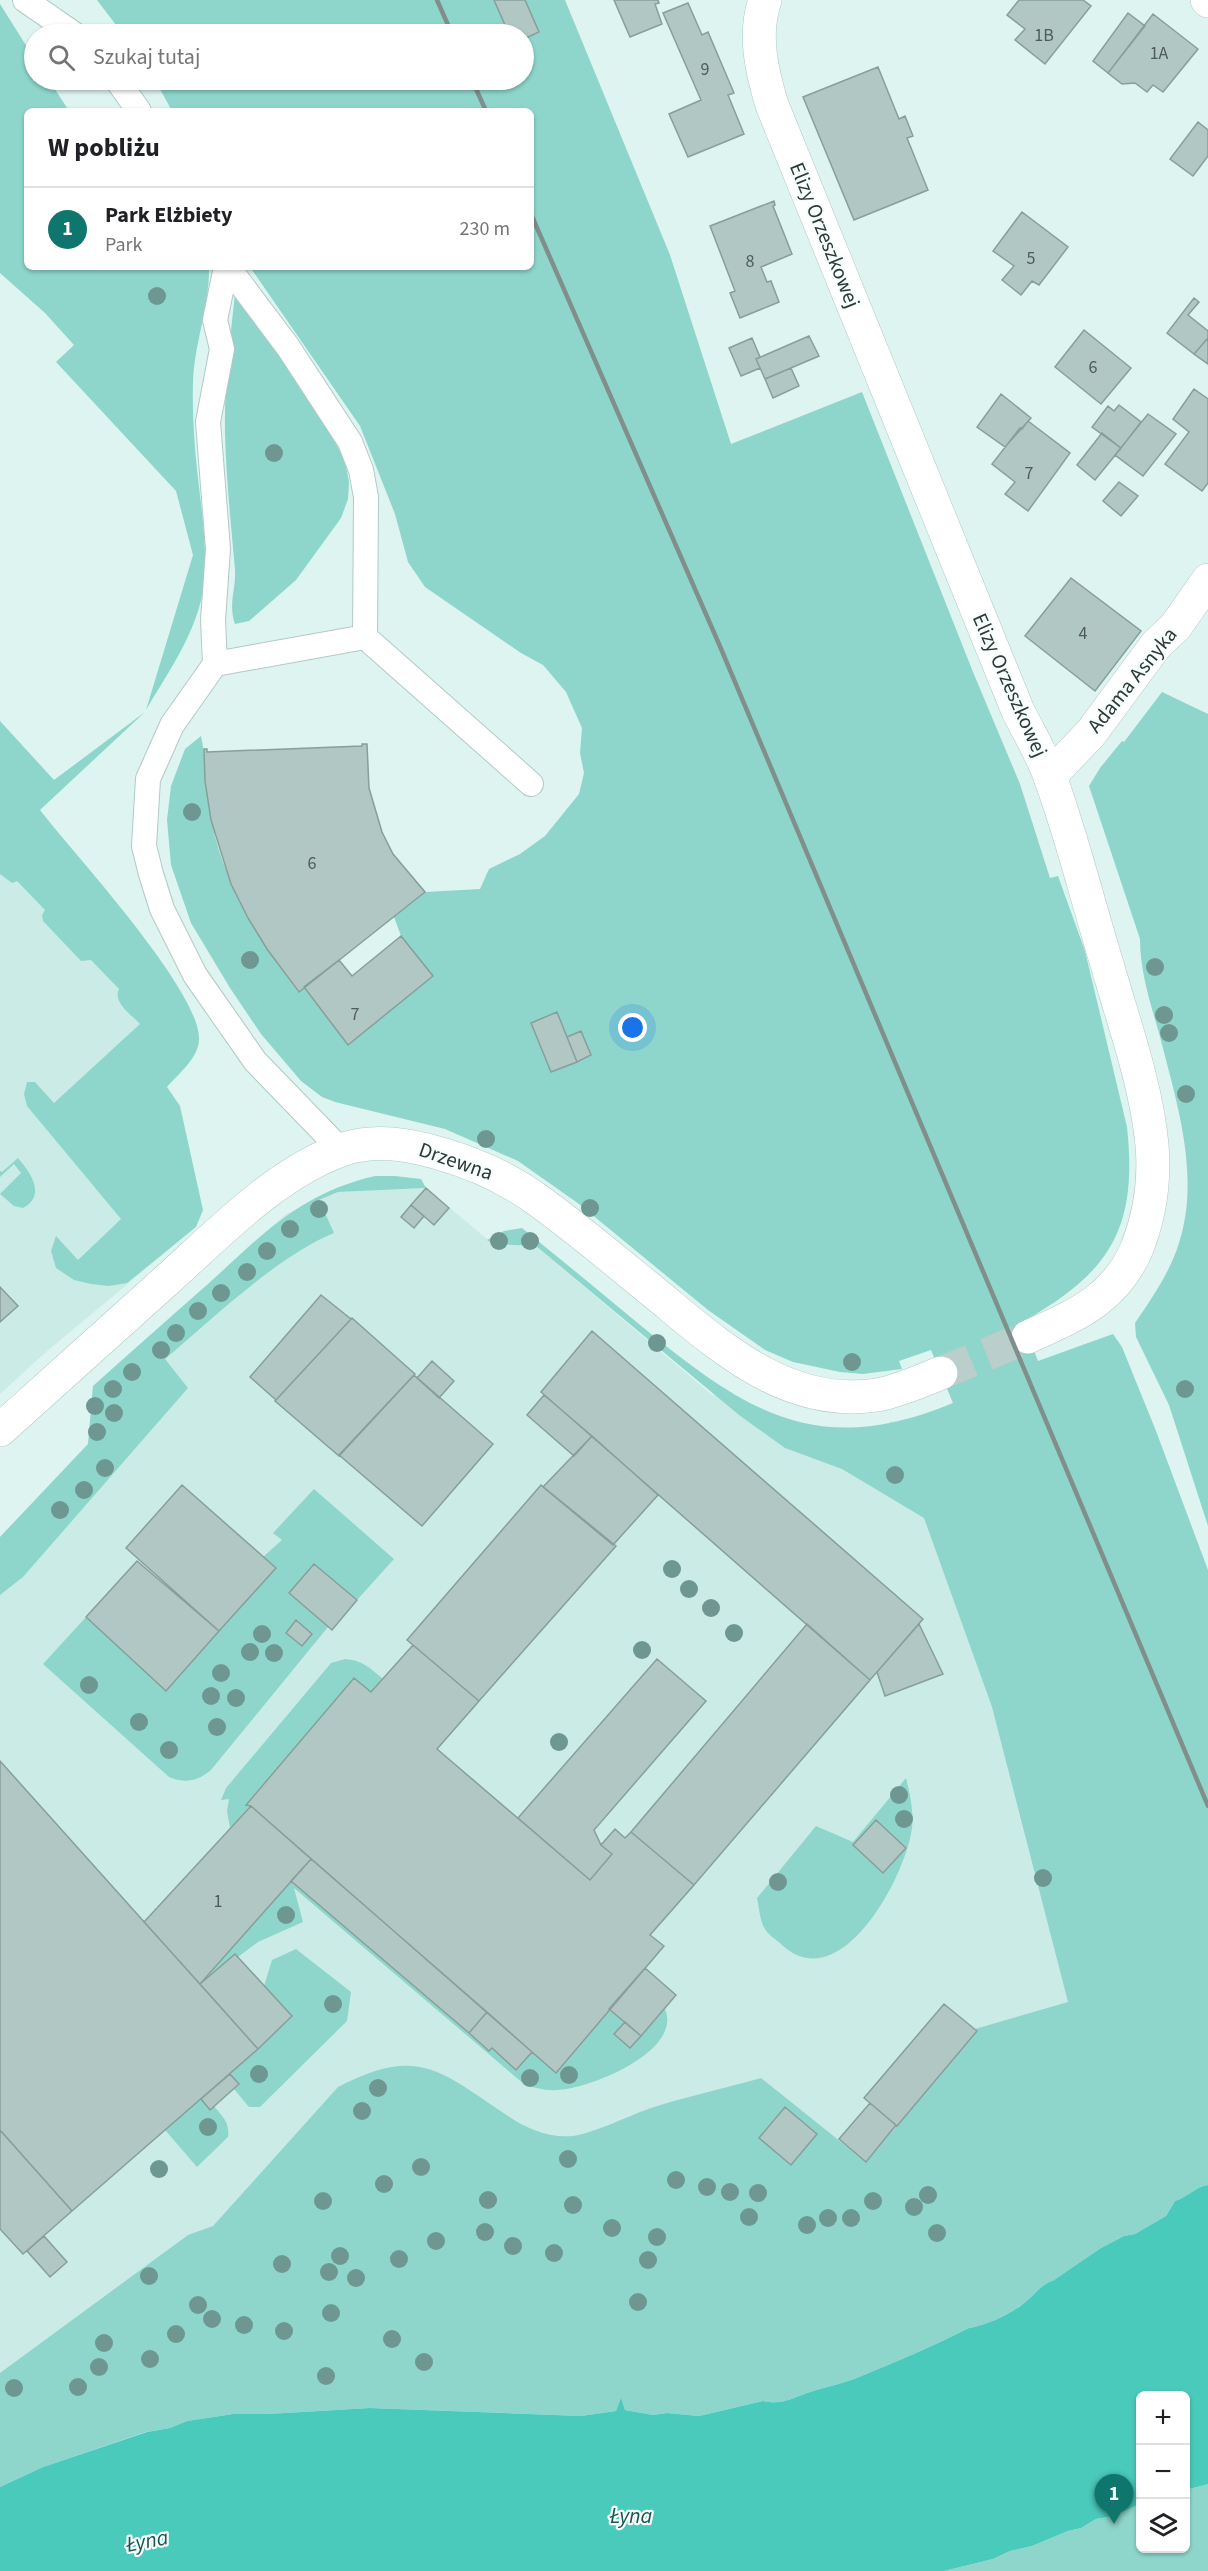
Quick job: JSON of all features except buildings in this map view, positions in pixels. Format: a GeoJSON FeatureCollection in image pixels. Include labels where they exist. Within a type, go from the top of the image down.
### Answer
{"type":"FeatureCollection","features":[{"type":"Feature","properties":{"kind":"street","name":"Elizy Orzeszkowej"},"geometry":{"type":"LineString","coordinates":[[765,0],[759,37],[762,74],[772,105],[1018,711],[1050,776],[1142,1084],[1152,1145],[1153,1177],[1145,1225],[1136,1249],[1105,1296],[1087,1309],[1028,1337]]}},
{"type":"Feature","properties":{"kind":"street","name":"Adama Asnyka"},"geometry":{"type":"LineString","coordinates":[[1050,776],[1091,733],[1156,645],[1176,626],[1208,580]]}},
{"type":"Feature","properties":{"kind":"street","name":"Drzewna"},"geometry":{"type":"LineString","coordinates":[[0,1430],[258,1200],[312,1164],[341,1150],[361,1144],[412,1145],[469,1162],[497,1175],[545,1205],[727,1353],[767,1376],[816,1392],[857,1396],[897,1390],[941,1373]]}},
{"type":"Feature","properties":{"kind":"lane"},"geometry":{"type":"LineString","coordinates":[[25,0],[60,24]]}},
{"type":"Feature","properties":{"kind":"lane"},"geometry":{"type":"LineString","coordinates":[[124,90],[137,108]]}},
{"type":"Feature","properties":{"kind":"lane"},"geometry":{"type":"LineString","coordinates":[[226,270],[215,320],[222,349],[208,422],[218,549],[213,620],[215,664],[172,725],[148,779],[144,846],[162,909],[178,945],[202,985],[255,1061],[341,1150]]}},
{"type":"Feature","properties":{"kind":"lane"},"geometry":{"type":"LineString","coordinates":[[229,270],[288,347],[344,432],[361,470],[366,496],[365,638],[531,784]]}},
{"type":"Feature","properties":{"kind":"lane"},"geometry":{"type":"LineString","coordinates":[[215,664],[365,638]]}},
{"type":"Feature","properties":{"kind":"shaded area"},"geometry":{"type":"Polygon","coordinates":[[[97,0],[558,0],[1019,1314],[1038,1361],[1208,2185],[881,2192],[0,2390],[0,1537],[88,1444],[93,1386],[286,1214],[338,1192],[426,1188],[493,1244],[536,1246],[711,1394],[903,1463],[889,1422],[924,1416],[953,1403],[931,1349],[532,270],[534,270],[534,108],[530,108],[526,90],[534,90],[534,24],[115,24],[97,0]]]}},
{"type":"Feature","properties":{"kind":"shaded area"},"geometry":{"type":"Polygon","coordinates":[[[97,0],[565,0],[670,255],[731,444],[862,392],[1020,784],[1050,878],[1058,876],[1085,951],[1127,1127],[1128,1194],[1122,1221],[1112,1244],[1097,1266],[1052,1304],[1022,1322],[1038,1361],[1113,1334],[1122,1347],[1156,1431],[1208,1570],[1208,2185],[1175,2201],[1166,2216],[1135,2234],[1124,2236],[1101,2248],[1004,2315],[853,2379],[786,2401],[763,2401],[699,2416],[667,2413],[653,2415],[625,2410],[621,2399],[616,2411],[581,2416],[370,2408],[233,2414],[187,2421],[170,2428],[146,2432],[43,2467],[0,2487],[0,2373],[188,2235],[213,2226],[338,2087],[366,2074],[389,2067],[409,2066],[428,2069],[446,2076],[523,2125],[539,2132],[563,2136],[591,2132],[654,2107],[761,2078],[866,2162],[977,2031],[975,2029],[1068,2002],[992,1707],[924,1518],[842,1469],[785,1448],[739,1415],[536,1246],[493,1244],[487,1240],[504,1231],[522,1228],[682,1359],[752,1404],[787,1418],[824,1426],[863,1427],[906,1419],[953,1403],[931,1350],[899,1361],[902,1369],[863,1374],[840,1372],[793,1362],[765,1350],[708,1310],[579,1204],[518,1161],[445,1129],[322,1097],[301,1081],[261,1034],[230,988],[191,923],[171,865],[167,820],[171,786],[185,749],[201,736],[211,819],[234,889],[270,952],[298,992],[304,987],[348,1045],[433,976],[401,936],[394,917],[425,892],[480,889],[489,869],[520,854],[545,836],[579,794],[584,773],[580,753],[582,728],[566,692],[543,665],[521,653],[425,587],[408,562],[395,514],[360,426],[252,270],[534,270],[534,108],[170,108],[160,90],[534,90],[534,24],[115,24],[97,0]]]}},
{"type":"Feature","properties":{"kind":"shaded area"},"geometry":{"type":"Polygon","coordinates":[[[0,4],[24,42],[24,90],[55,90],[67,108],[24,108],[24,270],[209,270],[207,299],[196,354],[193,383],[194,435],[205,542],[204,584],[198,611],[186,641],[146,710],[193,555],[176,491],[56,362],[74,345],[45,313],[0,273],[0,4]]]}},
{"type":"Feature","properties":{"kind":"shaded area"},"geometry":{"type":"Polygon","coordinates":[[[235,294],[321,415],[345,461],[349,482],[348,499],[341,518],[296,580],[249,621],[235,624],[232,603],[235,570],[226,466],[225,415],[235,294]]]}},
{"type":"Feature","properties":{"kind":"shaded area"},"geometry":{"type":"Polygon","coordinates":[[[1162,692],[1208,714],[1208,1526],[1169,1405],[1136,1337],[1135,1323],[1166,1274],[1179,1243],[1188,1191],[1187,1164],[1179,1111],[1144,975],[1140,939],[1089,786],[1100,768],[1122,741],[1124,742],[1162,692]]]}},
{"type":"Feature","properties":{"kind":"shaded area"},"geometry":{"type":"Polygon","coordinates":[[[145,712],[40,810],[106,889],[158,957],[194,1017],[199,1039],[192,1059],[167,1087],[180,1106],[203,1210],[196,1227],[127,1283],[109,1286],[74,1280],[56,1268],[51,1251],[56,1236],[78,1260],[121,1219],[27,1106],[24,1094],[27,1082],[35,1082],[54,1103],[140,1024],[120,1003],[119,989],[91,960],[81,961],[43,921],[42,915],[45,910],[17,881],[12,883],[0,874],[0,721],[54,780],[145,712]]]}},
{"type":"Feature","properties":{"kind":"shaded area"},"geometry":{"type":"Polygon","coordinates":[[[0,741],[16,808],[193,1025],[71,1135],[172,1247],[46,1352],[0,1394],[0,741]]]}},
{"type":"Feature","properties":{"kind":"shaded area"},"geometry":{"type":"Polygon","coordinates":[[[18,1158],[31,1177],[35,1190],[30,1203],[23,1208],[14,1206],[0,1194],[21,1173],[14,1164],[0,1177],[0,1171],[2,1172],[18,1158]]]}},
{"type":"Feature","properties":{"kind":"shaded area"},"geometry":{"type":"Polygon","coordinates":[[[375,1176],[421,1179],[426,1188],[338,1192],[319,1200],[334,1233],[290,1257],[268,1273],[165,1359],[188,1388],[23,1577],[0,1595],[0,1537],[88,1444],[93,1386],[283,1218],[325,1193],[375,1176]]]}},
{"type":"Feature","properties":{"kind":"shaded area"},"geometry":{"type":"Polygon","coordinates":[[[314,1489],[394,1559],[357,1600],[314,1565],[289,1593],[328,1627],[206,1774],[186,1781],[169,1777],[43,1664],[86,1617],[166,1690],[276,1568],[263,1557],[282,1540],[273,1533],[314,1489]]]}},
{"type":"Feature","properties":{"kind":"shaded area"},"geometry":{"type":"Polygon","coordinates":[[[345,1659],[361,1663],[383,1679],[371,1692],[354,1678],[246,1804],[251,1806],[230,1828],[227,1811],[229,1799],[221,1800],[226,1788],[331,1663],[345,1659]]]}},
{"type":"Feature","properties":{"kind":"shaded area"},"geometry":{"type":"Polygon","coordinates":[[[906,1778],[912,1816],[907,1849],[884,1900],[867,1925],[847,1944],[826,1956],[804,1957],[782,1945],[763,1926],[757,1898],[816,1826],[853,1842],[906,1778]]]}},
{"type":"Feature","properties":{"kind":"shaded area"},"geometry":{"type":"Polygon","coordinates":[[[291,1881],[489,2051],[492,2048],[516,2069],[532,2052],[609,2009],[625,2022],[615,2034],[630,2048],[665,2009],[667,2024],[660,2039],[647,2053],[610,2075],[590,2083],[557,2090],[545,2090],[525,2085],[294,1888],[303,1922],[258,1942],[238,1957],[235,1954],[200,1984],[291,1881]]]}},
{"type":"Feature","properties":{"kind":"shaded area"},"geometry":{"type":"Polygon","coordinates":[[[296,1949],[351,1992],[347,2021],[260,2107],[249,2107],[234,2089],[239,2084],[230,2074],[292,2016],[264,1986],[272,1960],[296,1949]]]}},
{"type":"Feature","properties":{"kind":"shaded area"},"geometry":{"type":"Polygon","coordinates":[[[201,2099],[210,2110],[214,2106],[225,2120],[228,2137],[197,2167],[165,2130],[201,2099]]]}},
{"type":"Feature","properties":{"kind":"shaded area"},"geometry":{"type":"Polygon","coordinates":[[[1208,2484],[1208,2571],[944,2571],[993,2559],[1010,2551],[1032,2546],[1081,2528],[1096,2519],[1114,2516],[1136,2506],[1136,2553],[1190,2553],[1190,2489],[1208,2484]]]}},
{"type":"Feature","properties":{"kind":"water","name":"Łyna"},"geometry":{"type":"Polygon","coordinates":[[[1208,2185],[1208,2484],[1190,2489],[1190,2391],[1136,2391],[1136,2506],[1114,2516],[1096,2519],[1081,2528],[1032,2546],[1010,2551],[993,2559],[944,2571],[0,2571],[0,2487],[43,2467],[147,2432],[170,2428],[187,2421],[233,2414],[370,2408],[581,2416],[616,2411],[621,2398],[625,2410],[653,2415],[667,2413],[699,2416],[763,2401],[786,2401],[853,2379],[969,2328],[983,2325],[1005,2315],[1023,2304],[1044,2285],[1101,2248],[1124,2236],[1135,2234],[1166,2216],[1175,2201],[1208,2185]]]}},
{"type":"Feature","properties":{"kind":"tunnel"},"geometry":{"type":"LineString","coordinates":[[941,1373],[1028,1337]]}},
{"type":"Feature","properties":{"kind":"railway"},"geometry":{"type":"LineString","coordinates":[[437,0],[448,24]]}},
{"type":"Feature","properties":{"kind":"railway"},"geometry":{"type":"LineString","coordinates":[[477,90],[485,108]]}},
{"type":"Feature","properties":{"kind":"railway"},"geometry":{"type":"LineString","coordinates":[[534,221],[719,644],[1208,1806]]}},
{"type":"Feature","properties":{"kind":"place","name":"Park Elżbiety"},"geometry":{"type":"Point","coordinates":[1114,2524]}}]}
